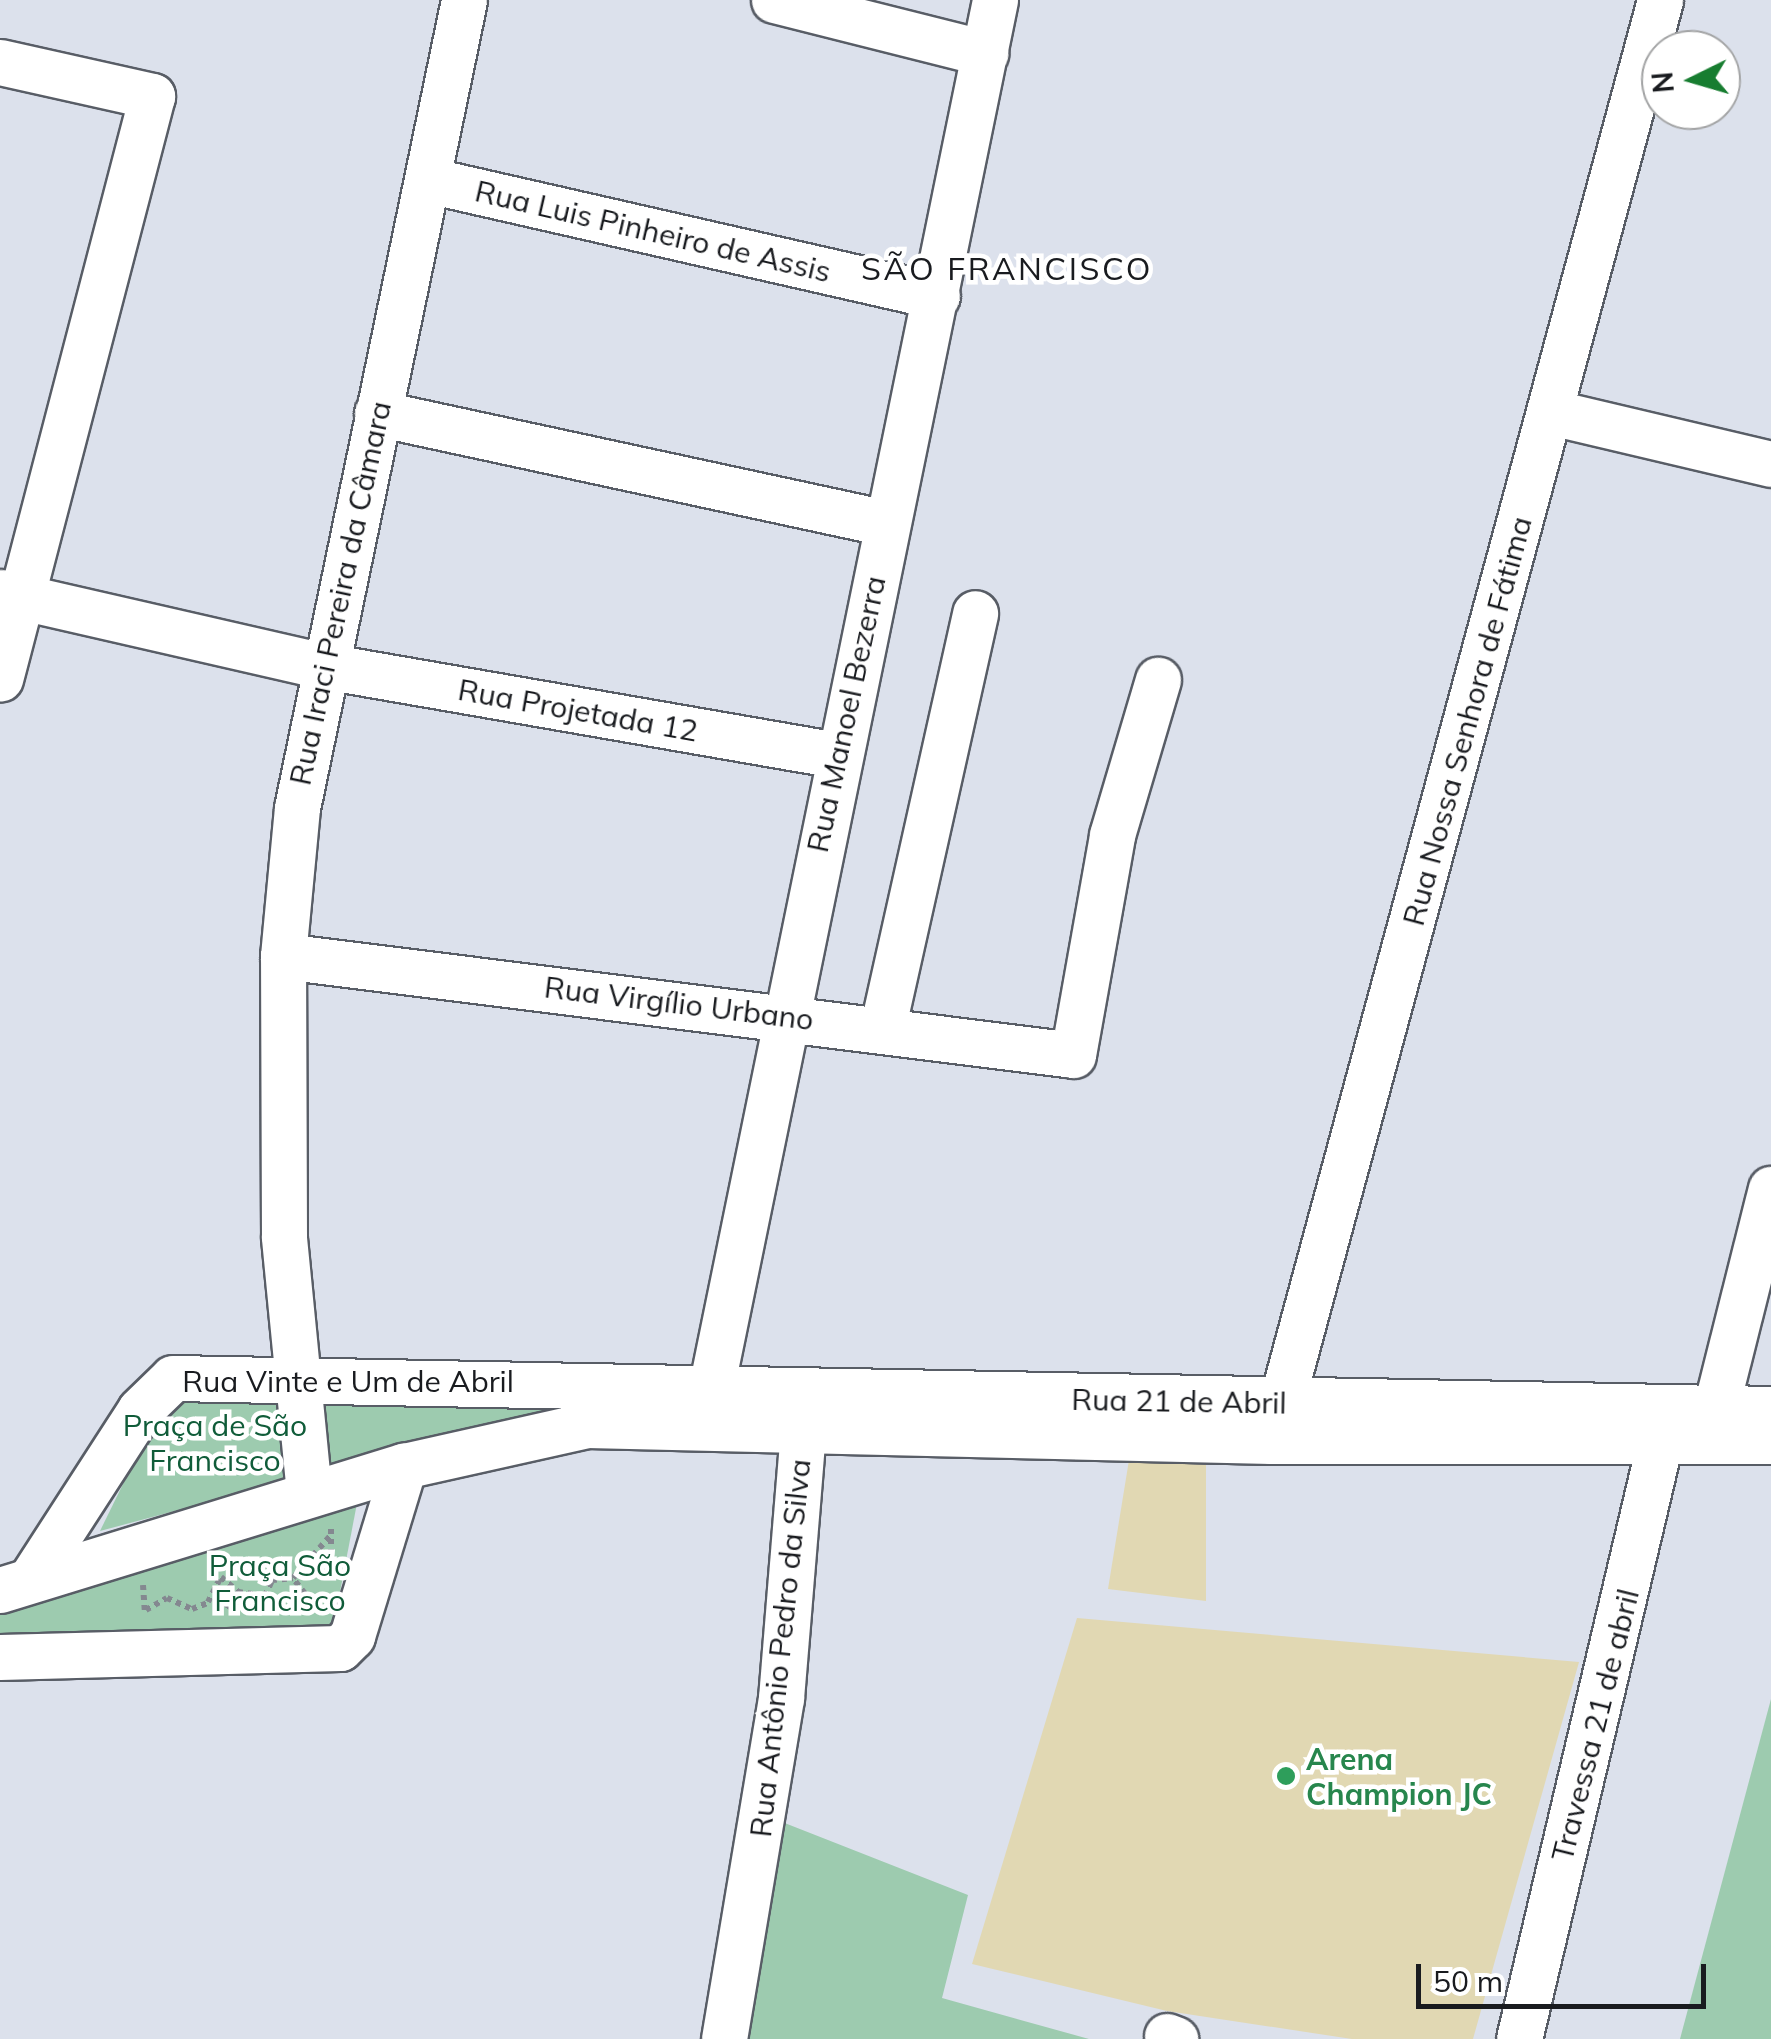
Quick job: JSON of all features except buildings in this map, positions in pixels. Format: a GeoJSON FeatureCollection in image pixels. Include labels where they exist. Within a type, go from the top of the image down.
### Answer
{"type":"FeatureCollection","features":[{"type":"Feature","properties":{"kind":"street","name":"Rua Iraci Pereira da Câmara"},"geometry":{"type":"LineString","coordinates":[[310,1508],[292,1374],[283,956],[320,665],[464,0]]}},
{"type":"Feature","properties":{"kind":"street"},"geometry":{"type":"LineString","coordinates":[[774,0],[985,53]]}},
{"type":"Feature","properties":{"kind":"street","name":"Rua Manoel Bezerra"},"geometry":{"type":"LineString","coordinates":[[706,1410],[782,1014],[937,296],[996,0]]}},
{"type":"Feature","properties":{"kind":"street","name":"Rua Nossa Senhora de Fátima"},"geometry":{"type":"LineString","coordinates":[[1275,1422],[1552,412],[1660,0]]}},
{"type":"Feature","properties":{"kind":"street"},"geometry":{"type":"LineString","coordinates":[[0,62],[152,96],[10,594],[0,678]]}},
{"type":"Feature","properties":{"kind":"street","name":"Rua Luis Pinheiro de Assis"},"geometry":{"type":"LineString","coordinates":[[428,180],[937,296]]}},
{"type":"Feature","properties":{"kind":"street"},"geometry":{"type":"LineString","coordinates":[[1552,412],[1771,464]]}},
{"type":"Feature","properties":{"kind":"street"},"geometry":{"type":"LineString","coordinates":[[377,413],[886,523]]}},
{"type":"Feature","properties":{"kind":"street","name":"Rua Projetada 12"},"geometry":{"type":"LineString","coordinates":[[10,594],[320,665],[837,754]]}},
{"type":"Feature","properties":{"kind":"street"},"geometry":{"type":"LineString","coordinates":[[882,1030],[975,613]]}},
{"type":"Feature","properties":{"kind":"street","name":"Rua Virgílio Urbano"},"geometry":{"type":"LineString","coordinates":[[283,956],[782,1014],[1073,1055],[1112,835],[1158,680]]}},
{"type":"Feature","properties":{"kind":"street"},"geometry":{"type":"LineString","coordinates":[[1710,1426],[1771,1189]]}},
{"type":"Feature","properties":{"kind":"street","name":"Rua Vinte e Um de Abril"},"geometry":{"type":"LineString","coordinates":[[17,1582],[163,1382],[292,1374],[586,1406]]}},
{"type":"Feature","properties":{"kind":"street","name":"Rua 21 de Abril"},"geometry":{"type":"LineString","coordinates":[[586,1406],[1664,1427],[1710,1426],[1771,1409]]}},
{"type":"Feature","properties":{"kind":"street","name":"Rua Vinte e Um de Abril"},"geometry":{"type":"LineString","coordinates":[[17,1582],[310,1508],[404,1466],[586,1406]]}},
{"type":"Feature","properties":{"kind":"street","name":"Rua 21 de Abril"},"geometry":{"type":"LineString","coordinates":[[706,1410],[802,1433],[1275,1422]]}},
{"type":"Feature","properties":{"kind":"street","name":"Rua 21 de Abril"},"geometry":{"type":"LineString","coordinates":[[1710,1426],[1771,1441]]}},
{"type":"Feature","properties":{"kind":"street","name":"Travessa 21 de abril"},"geometry":{"type":"LineString","coordinates":[[1519,2039],[1664,1427]]}},
{"type":"Feature","properties":{"kind":"street","name":"Rua Antônio Pedro da Silva"},"geometry":{"type":"LineString","coordinates":[[724,2039],[782,1698],[802,1433]]}},
{"type":"Feature","properties":{"kind":"street"},"geometry":{"type":"LineString","coordinates":[[0,1657],[340,1648],[352,1636],[404,1466]]}},
{"type":"Feature","properties":{"kind":"path"},"geometry":{"type":"LineString","coordinates":[[310,1508],[330,1517],[331,1571]]}},
{"type":"Feature","properties":{"kind":"path"},"geometry":{"type":"LineString","coordinates":[[221,1608],[204,1596],[210,1584],[221,1577],[238,1592],[265,1596],[272,1580],[294,1578],[331,1534]]}},
{"type":"Feature","properties":{"kind":"path"},"geometry":{"type":"LineString","coordinates":[[126,1580],[142,1576],[146,1622]]}},
{"type":"Feature","properties":{"kind":"path"},"geometry":{"type":"LineString","coordinates":[[294,1578],[328,1622],[331,1608]]}},
{"type":"Feature","properties":{"kind":"path"},"geometry":{"type":"LineString","coordinates":[[221,1621],[221,1608],[238,1592]]}},
{"type":"Feature","properties":{"kind":"green space","name":"Praça de São Francisco"},"geometry":{"type":"Polygon","coordinates":[[[171,1386],[278,1386],[291,1480],[100,1531],[171,1386]]]}},
{"type":"Feature","properties":{"kind":"green space"},"geometry":{"type":"Polygon","coordinates":[[[312,1386],[522,1396],[549,1409],[320,1476],[312,1386]]]}},
{"type":"Feature","properties":{"kind":"green space","name":"Praça São Francisco"},"geometry":{"type":"Polygon","coordinates":[[[358,1498],[331,1639],[0,1644],[0,1612],[358,1498]]]}},
{"type":"Feature","properties":{"kind":"green space"},"geometry":{"type":"Polygon","coordinates":[[[1771,1699],[1771,2039],[1680,2039],[1771,1699]]]}},
{"type":"Feature","properties":{"kind":"green space"},"geometry":{"type":"Polygon","coordinates":[[[777,1820],[968,1895],[942,1998],[1089,2039],[749,2039],[777,1820]]]}},
{"type":"Feature","properties":{"kind":"sand"},"geometry":{"type":"Polygon","coordinates":[[[1206,1459],[1206,1601],[1108,1589],[1129,1460],[1206,1459]]]}},
{"type":"Feature","properties":{"kind":"sand"},"geometry":{"type":"Polygon","coordinates":[[[1077,1618],[1579,1662],[1473,2039],[1352,2039],[1167,2011],[972,1964],[1077,1618]]]}},
{"type":"Feature","properties":{"kind":"place","name":"Arena Champion JC"},"geometry":{"type":"Point","coordinates":[1286,1776]}},
{"type":"Feature","properties":{"kind":"district","name":"SÃO FRANCISCO"},"geometry":{"type":"Point","coordinates":[1007,268]}}]}
